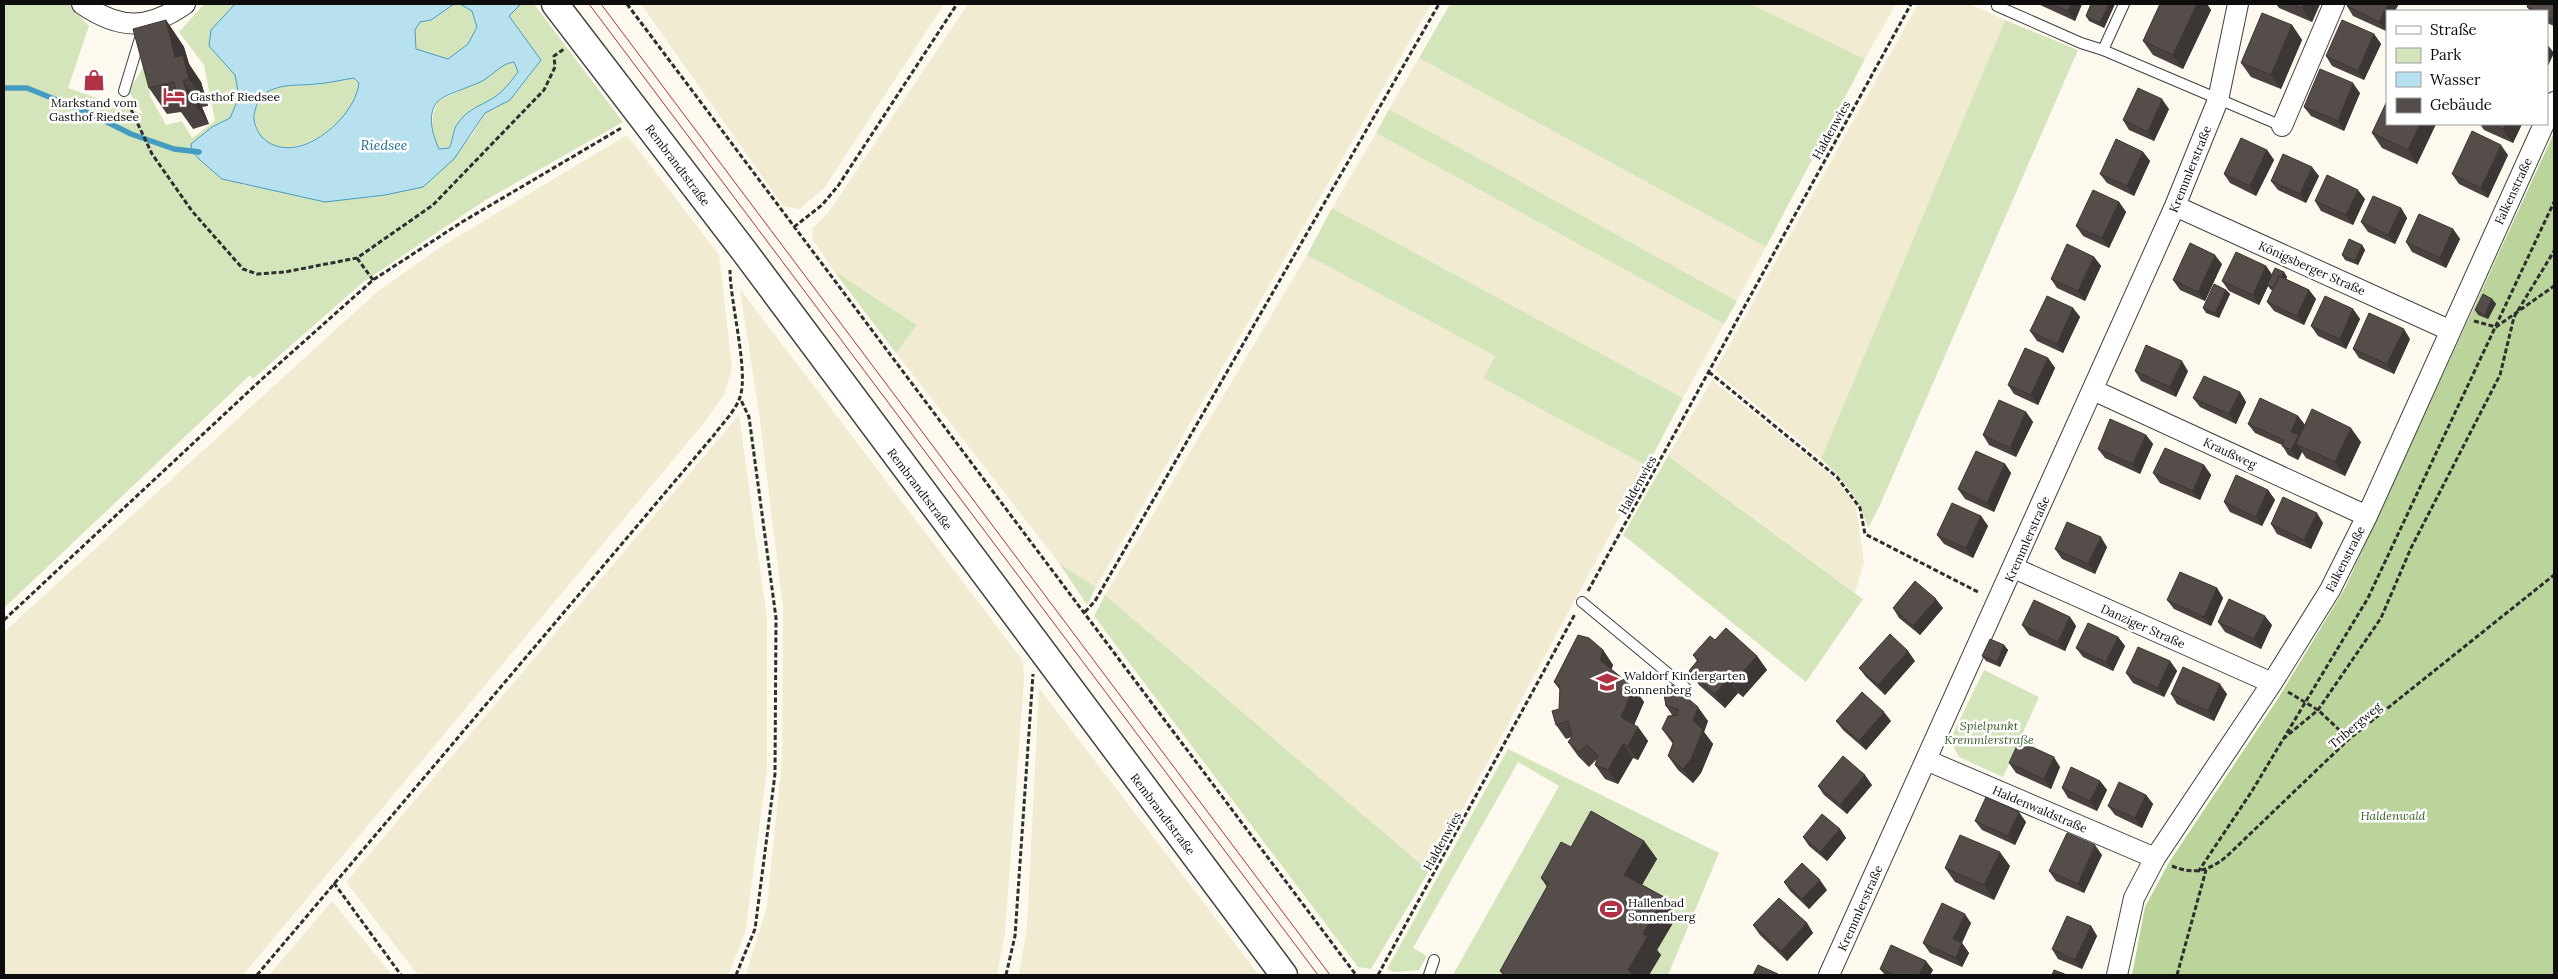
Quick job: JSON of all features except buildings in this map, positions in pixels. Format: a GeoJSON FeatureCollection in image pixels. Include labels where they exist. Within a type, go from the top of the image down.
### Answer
{"type":"FeatureCollection","features":[{"type":"Feature","properties":{"kind":"street"},"geometry":{"type":"LineString","coordinates":[[82,4],[124,24],[145,24],[172,13],[185,4]]}},
{"type":"Feature","properties":{"kind":"street","name":"Rembrandtstraße"},"geometry":{"type":"LineString","coordinates":[[556,4],[744,251],[1284,975]]}},
{"type":"Feature","properties":{"kind":"street","name":"Kremmlerstraße"},"geometry":{"type":"LineString","coordinates":[[1829,975],[1999,602],[2175,206],[2218,100],[2238,4]]}},
{"type":"Feature","properties":{"kind":"street"},"geometry":{"type":"LineString","coordinates":[[2282,126],[2334,4]]}},
{"type":"Feature","properties":{"kind":"street"},"geometry":{"type":"LineString","coordinates":[[2548,116],[2554,102]]}},
{"type":"Feature","properties":{"kind":"street","name":"Falkenstraße"},"geometry":{"type":"LineString","coordinates":[[2117,975],[2134,898],[2161,861],[2330,590],[2367,516],[2449,330],[2544,125]]}},
{"type":"Feature","properties":{"kind":"street","name":"Königsberger Straße"},"geometry":{"type":"LineString","coordinates":[[2175,206],[2449,330]]}},
{"type":"Feature","properties":{"kind":"street","name":"Kraußweg"},"geometry":{"type":"LineString","coordinates":[[2093,390],[2367,516]]}},
{"type":"Feature","properties":{"kind":"street","name":"Danziger Straße"},"geometry":{"type":"LineString","coordinates":[[2014,568],[2272,683]]}},
{"type":"Feature","properties":{"kind":"street","name":"Haldenwaldstraße"},"geometry":{"type":"LineString","coordinates":[[1926,760],[2161,861]]}},
{"type":"Feature","properties":{"kind":"lane"},"geometry":{"type":"LineString","coordinates":[[2103,50],[2124,4]]}},
{"type":"Feature","properties":{"kind":"lane"},"geometry":{"type":"LineString","coordinates":[[1997,6],[2081,43],[2103,50],[2282,126]]}},
{"type":"Feature","properties":{"kind":"lane"},"geometry":{"type":"LineString","coordinates":[[124,91],[145,24]]}},
{"type":"Feature","properties":{"kind":"lane"},"geometry":{"type":"LineString","coordinates":[[1582,602],[1687,689]]}},
{"type":"Feature","properties":{"kind":"lane"},"geometry":{"type":"LineString","coordinates":[[1429,975],[1434,960]]}},
{"type":"Feature","properties":{"kind":"path"},"geometry":{"type":"LineString","coordinates":[[627,4],[1356,975]]}},
{"type":"Feature","properties":{"kind":"path"},"geometry":{"type":"LineString","coordinates":[[794,227],[822,205],[838,186],[957,4]]}},
{"type":"Feature","properties":{"kind":"path"},"geometry":{"type":"LineString","coordinates":[[1085,613],[1095,601],[1439,4]]}},
{"type":"Feature","properties":{"kind":"path","name":"Haldenwies"},"geometry":{"type":"LineString","coordinates":[[1378,975],[1911,4]]}},
{"type":"Feature","properties":{"kind":"path"},"geometry":{"type":"LineString","coordinates":[[134,118],[152,154],[192,211],[243,269],[257,274],[285,272],[357,258],[433,206],[544,90],[555,66],[554,56],[581,37]]}},
{"type":"Feature","properties":{"kind":"path"},"geometry":{"type":"LineString","coordinates":[[4,620],[262,379],[373,280],[462,222],[640,116]]}},
{"type":"Feature","properties":{"kind":"path"},"geometry":{"type":"LineString","coordinates":[[2161,861],[2180,869],[2198,872],[2368,598],[2554,202]]}},
{"type":"Feature","properties":{"kind":"path"},"geometry":{"type":"LineString","coordinates":[[257,975],[714,435],[740,397],[743,378],[730,287],[730,268],[744,251]]}},
{"type":"Feature","properties":{"kind":"path"},"geometry":{"type":"LineString","coordinates":[[2281,741],[2318,710],[2381,618],[2410,548],[2500,375],[2514,317],[2554,251]]}},
{"type":"Feature","properties":{"kind":"path"},"geometry":{"type":"LineString","coordinates":[[357,258],[373,280]]}},
{"type":"Feature","properties":{"kind":"path"},"geometry":{"type":"LineString","coordinates":[[2496,327],[2514,317],[2554,286]]}},
{"type":"Feature","properties":{"kind":"path"},"geometry":{"type":"LineString","coordinates":[[1709,372],[1838,477],[1860,508],[1865,534],[1999,602]]}},
{"type":"Feature","properties":{"kind":"path"},"geometry":{"type":"LineString","coordinates":[[736,975],[755,929],[775,764],[776,618],[748,417],[740,397]]}},
{"type":"Feature","properties":{"kind":"path","name":"Tribergweg"},"geometry":{"type":"LineString","coordinates":[[2198,872],[2207,869],[2226,857],[2349,739],[2554,576]]}},
{"type":"Feature","properties":{"kind":"path"},"geometry":{"type":"LineString","coordinates":[[1006,975],[1015,936],[1026,802],[1032,676],[1045,657]]}},
{"type":"Feature","properties":{"kind":"path"},"geometry":{"type":"LineString","coordinates":[[2272,683],[2318,710],[2349,739]]}},
{"type":"Feature","properties":{"kind":"path"},"geometry":{"type":"LineString","coordinates":[[2177,975],[2207,869]]}},
{"type":"Feature","properties":{"kind":"path"},"geometry":{"type":"LineString","coordinates":[[334,883],[401,975]]}},
{"type":"Feature","properties":{"kind":"shaded area"},"geometry":{"type":"Polygon","coordinates":[[[641,4],[944,4],[825,187],[800,209],[783,206],[641,4]]]}},
{"type":"Feature","properties":{"kind":"shaded area"},"geometry":{"type":"Polygon","coordinates":[[[968,4],[1431,4],[1096,587],[1059,563],[896,353],[917,325],[834,271],[813,240],[812,229],[828,213],[968,4]]]}},
{"type":"Feature","properties":{"kind":"shaded area"},"geometry":{"type":"Polygon","coordinates":[[[1751,4],[1896,4],[1865,59],[1751,4]]]}},
{"type":"Feature","properties":{"kind":"shaded area"},"geometry":{"type":"Polygon","coordinates":[[[1918,4],[1969,4],[2005,20],[1821,459],[1715,371],[1918,4]]]}},
{"type":"Feature","properties":{"kind":"shaded area"},"geometry":{"type":"Polygon","coordinates":[[[1419,58],[1766,247],[1737,301],[1389,109],[1419,58]]]}},
{"type":"Feature","properties":{"kind":"shaded area"},"geometry":{"type":"Polygon","coordinates":[[[1376,133],[1724,324],[1683,398],[1332,208],[1376,133]]]}},
{"type":"Feature","properties":{"kind":"shaded area"},"geometry":{"type":"Polygon","coordinates":[[[627,135],[719,255],[732,368],[724,395],[703,424],[243,975],[4,975],[4,632],[377,292],[442,246],[627,135]]]}},
{"type":"Feature","properties":{"kind":"shaded area"},"geometry":{"type":"Polygon","coordinates":[[[1307,255],[1495,356],[1483,378],[1647,466],[1429,871],[1105,595],[1307,255]]]}},
{"type":"Feature","properties":{"kind":"shaded area"},"geometry":{"type":"Polygon","coordinates":[[[740,289],[1023,661],[1024,680],[1005,932],[997,975],[746,975],[767,906],[782,760],[783,607],[759,413],[740,289]]]}},
{"type":"Feature","properties":{"kind":"shaded area"},"geometry":{"type":"Polygon","coordinates":[[[1712,380],[1836,479],[1856,506],[1864,562],[1855,593],[1668,456],[1712,380]]]}},
{"type":"Feature","properties":{"kind":"shaded area"},"geometry":{"type":"Polygon","coordinates":[[[739,415],[767,619],[767,769],[745,933],[728,975],[418,975],[346,882],[739,415]]]}},
{"type":"Feature","properties":{"kind":"shaded area"},"geometry":{"type":"Polygon","coordinates":[[[1039,688],[1259,975],[1019,975],[1027,927],[1039,688]]]}},
{"type":"Feature","properties":{"kind":"shaded area"},"geometry":{"type":"Polygon","coordinates":[[[332,901],[392,975],[269,975],[332,901]]]}},
{"type":"Feature","properties":{"kind":"green space"},"geometry":{"type":"Polygon","coordinates":[[[4,4],[69,4],[89,26],[68,88],[143,114],[129,91],[147,61],[150,96],[166,125],[182,121],[192,138],[215,121],[204,65],[179,32],[204,4],[235,4],[211,30],[224,62],[235,75],[239,97],[230,118],[212,127],[243,185],[385,195],[471,137],[485,113],[510,100],[530,75],[509,16],[521,4],[534,4],[623,122],[484,201],[362,283],[253,379],[250,375],[4,608],[4,4]]]}},
{"type":"Feature","properties":{"kind":"green space"},"geometry":{"type":"Polygon","coordinates":[[[454,4],[460,4],[472,11],[477,27],[468,44],[448,59],[416,49],[415,29],[420,22],[431,20],[454,4]]]}},
{"type":"Feature","properties":{"kind":"green space"},"geometry":{"type":"Polygon","coordinates":[[[1450,4],[1751,4],[1865,59],[1766,247],[1419,58],[1450,4]]]}},
{"type":"Feature","properties":{"kind":"green space"},"geometry":{"type":"Polygon","coordinates":[[[2005,20],[2078,50],[1880,505],[1868,528],[1865,518],[1850,490],[1821,459],[2005,20]]]}},
{"type":"Feature","properties":{"kind":"green space"},"geometry":{"type":"Polygon","coordinates":[[[514,62],[518,72],[510,83],[497,96],[466,114],[456,126],[449,149],[439,150],[434,137],[433,125],[438,101],[485,79],[502,65],[514,62]]]}},
{"type":"Feature","properties":{"kind":"green space"},"geometry":{"type":"Polygon","coordinates":[[[354,78],[359,83],[352,107],[342,120],[323,135],[297,146],[284,148],[272,146],[263,140],[254,117],[262,96],[274,89],[285,86],[317,84],[354,78]]]}},
{"type":"Feature","properties":{"kind":"green space"},"geometry":{"type":"Polygon","coordinates":[[[1389,109],[1737,301],[1724,324],[1376,133],[1389,109]]]}},
{"type":"Feature","properties":{"kind":"green space","name":"Haldenwald"},"geometry":{"type":"Polygon","coordinates":[[[2554,133],[2554,975],[2132,975],[2145,907],[2168,864],[2277,700],[2345,588],[2554,133]]]}},
{"type":"Feature","properties":{"kind":"green space"},"geometry":{"type":"Polygon","coordinates":[[[1332,208],[1683,398],[1647,466],[1483,378],[1495,356],[1307,255],[1332,208]]]}},
{"type":"Feature","properties":{"kind":"green space"},"geometry":{"type":"Polygon","coordinates":[[[834,271],[917,325],[896,353],[834,271]]]}},
{"type":"Feature","properties":{"kind":"green space"},"geometry":{"type":"Polygon","coordinates":[[[1668,456],[1863,599],[1806,682],[1623,535],[1668,456]]]}},
{"type":"Feature","properties":{"kind":"green space"},"geometry":{"type":"Polygon","coordinates":[[[1059,563],[1096,587],[1087,605],[1059,563]]]}},
{"type":"Feature","properties":{"kind":"green space"},"geometry":{"type":"Polygon","coordinates":[[[1105,595],[1429,871],[1371,969],[1358,967],[1094,616],[1105,595]]]}},
{"type":"Feature","properties":{"kind":"green space","name":"Spielpunkt Kremmlerstraße"},"geometry":{"type":"Polygon","coordinates":[[[1984,670],[2039,697],[2003,777],[1959,757],[1950,740],[1984,670]]]}},
{"type":"Feature","properties":{"kind":"green space"},"geometry":{"type":"Polygon","coordinates":[[[1508,749],[1719,853],[1668,975],[1453,975],[1559,786],[1518,762],[1413,948],[1427,956],[1419,970],[1394,972],[1387,969],[1508,749]]]}},
{"type":"Feature","properties":{"kind":"water","name":"Riedsee"},"geometry":{"type":"Polygon","coordinates":[[[235,4],[454,4],[431,20],[420,22],[415,30],[416,49],[448,59],[468,44],[477,27],[472,11],[460,4],[521,4],[509,16],[541,60],[510,100],[485,113],[454,159],[423,187],[385,195],[325,202],[222,179],[192,151],[191,144],[212,127],[230,118],[239,97],[235,75],[209,46],[211,30],[235,4]],[[514,62],[502,67],[484,80],[438,101],[434,106],[431,118],[433,132],[439,149],[449,148],[456,126],[466,114],[497,96],[507,86],[518,72],[514,62]],[[354,78],[321,84],[285,86],[267,92],[260,99],[254,115],[258,131],[261,136],[274,145],[289,148],[305,144],[321,136],[335,125],[355,97],[359,83],[354,78]]]}},
{"type":"Feature","properties":{"kind":"waterway"},"geometry":{"type":"LineString","coordinates":[[4,88],[27,88],[89,113],[131,134],[174,149],[199,152]]}},
{"type":"Feature","properties":{"kind":"tram line"},"geometry":{"type":"LineString","coordinates":[[589,4],[1318,975]]}},
{"type":"Feature","properties":{"kind":"tram line"},"geometry":{"type":"LineString","coordinates":[[601,4],[1330,975]]}},
{"type":"Feature","properties":{"kind":"place","name":"Markstand vom Gasthof Riedsee"},"geometry":{"type":"Point","coordinates":[94,80]}},
{"type":"Feature","properties":{"kind":"place","name":"Gasthof Riedsee"},"geometry":{"type":"Point","coordinates":[174,96]}},
{"type":"Feature","properties":{"kind":"place","name":"Waldorf Kindergarten Sonnenberg"},"geometry":{"type":"Point","coordinates":[1607,682]}},
{"type":"Feature","properties":{"kind":"place","name":"Hallenbad Sonnenberg"},"geometry":{"type":"Point","coordinates":[1611,909]}}]}
